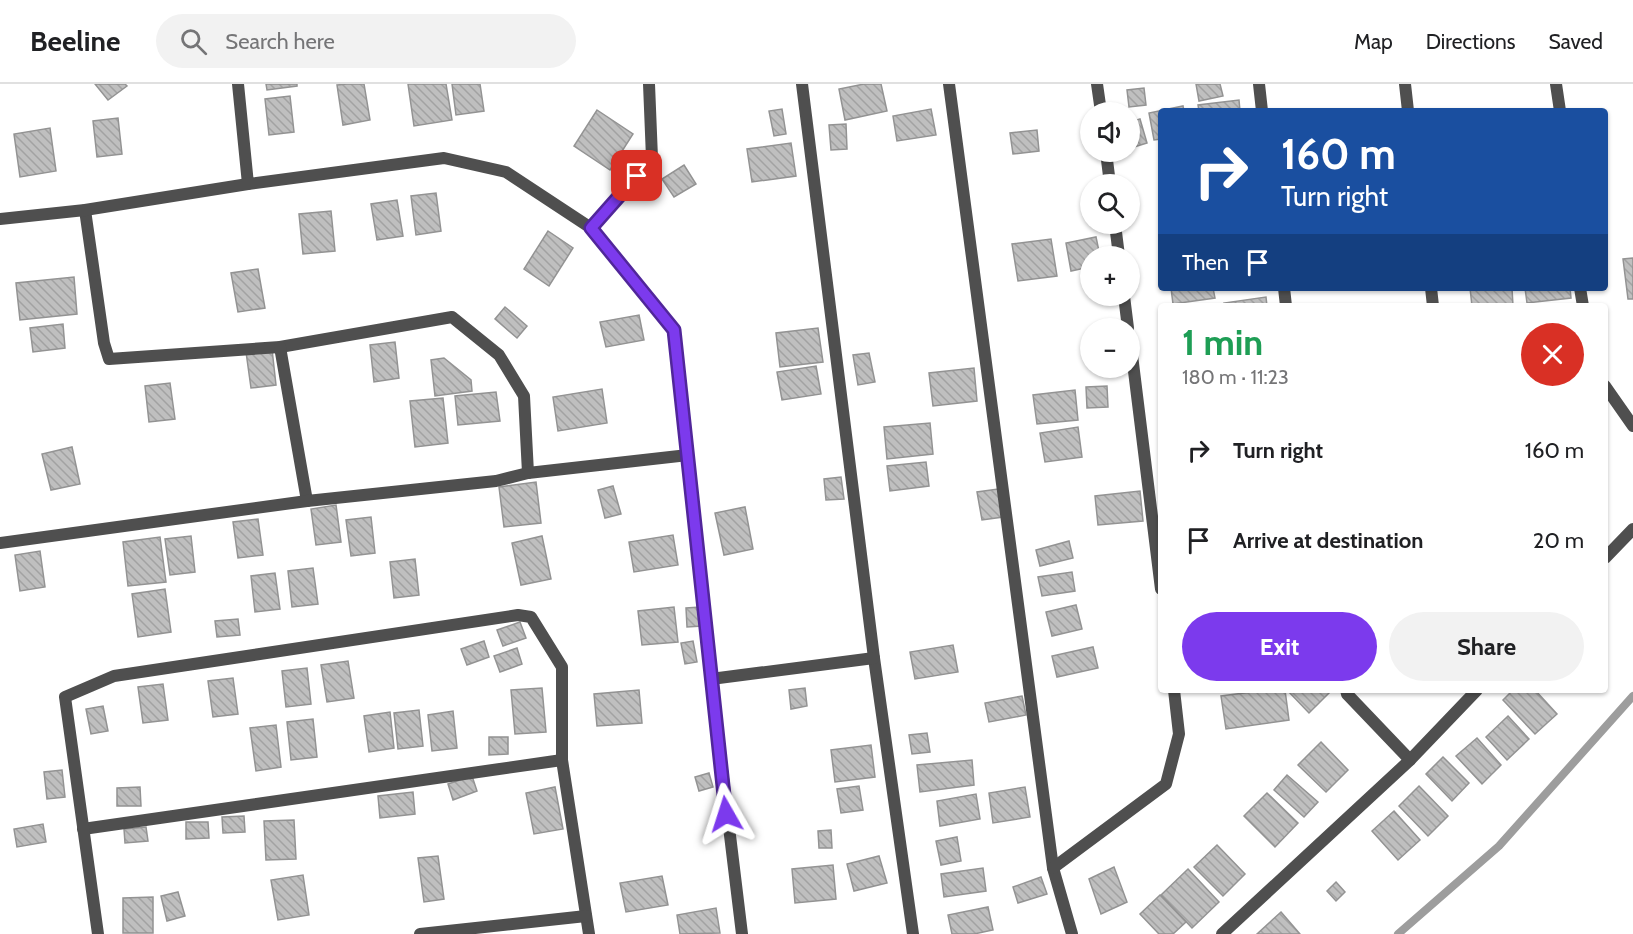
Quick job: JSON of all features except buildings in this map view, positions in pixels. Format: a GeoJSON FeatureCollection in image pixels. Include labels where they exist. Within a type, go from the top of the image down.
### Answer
{"type":"FeatureCollection","features":[{"type":"Feature","properties":{"kind":"street"},"geometry":{"type":"LineString","coordinates":[[238,84],[248,184]]}},
{"type":"Feature","properties":{"kind":"street"},"geometry":{"type":"LineString","coordinates":[[591,228],[652,158],[649,84]]}},
{"type":"Feature","properties":{"kind":"street"},"geometry":{"type":"LineString","coordinates":[[802,84],[874,658],[913,934]]}},
{"type":"Feature","properties":{"kind":"street"},"geometry":{"type":"LineString","coordinates":[[949,84],[1053,868],[1072,934]]}},
{"type":"Feature","properties":{"kind":"street"},"geometry":{"type":"LineString","coordinates":[[1097,84],[1100,102]]}},
{"type":"Feature","properties":{"kind":"street"},"geometry":{"type":"LineString","coordinates":[[1258,84],[1262,108]]}},
{"type":"Feature","properties":{"kind":"street"},"geometry":{"type":"LineString","coordinates":[[1405,84],[1408,108]]}},
{"type":"Feature","properties":{"kind":"street"},"geometry":{"type":"LineString","coordinates":[[1556,84],[1560,108]]}},
{"type":"Feature","properties":{"kind":"street"},"geometry":{"type":"LineString","coordinates":[[0,219],[85,210],[248,184],[444,158],[506,172],[591,228],[674,330],[726,814],[742,934]]}},
{"type":"Feature","properties":{"kind":"street"},"geometry":{"type":"LineString","coordinates":[[85,210],[104,344],[109,359],[280,347],[452,317],[499,355],[524,396],[528,473]]}},
{"type":"Feature","properties":{"kind":"street"},"geometry":{"type":"LineString","coordinates":[[280,347],[307,501]]}},
{"type":"Feature","properties":{"kind":"street"},"geometry":{"type":"LineString","coordinates":[[1135,378],[1158,564]]}},
{"type":"Feature","properties":{"kind":"street"},"geometry":{"type":"LineString","coordinates":[[1608,390],[1633,426]]}},
{"type":"Feature","properties":{"kind":"street"},"geometry":{"type":"LineString","coordinates":[[0,543],[307,501],[496,481],[528,473],[687,455]]}},
{"type":"Feature","properties":{"kind":"street"},"geometry":{"type":"LineString","coordinates":[[1608,555],[1633,529]]}},
{"type":"Feature","properties":{"kind":"street"},"geometry":{"type":"LineString","coordinates":[[98,934],[65,697],[114,676],[518,615],[531,617],[562,667],[562,760],[589,934]]}},
{"type":"Feature","properties":{"kind":"street"},"geometry":{"type":"LineString","coordinates":[[711,679],[874,658]]}},
{"type":"Feature","properties":{"kind":"street"},"geometry":{"type":"LineString","coordinates":[[1053,868],[1166,784],[1179,734],[1174,693]]}},
{"type":"Feature","properties":{"kind":"street"},"geometry":{"type":"LineString","coordinates":[[1347,693],[1410,760]]}},
{"type":"Feature","properties":{"kind":"street"},"geometry":{"type":"LineString","coordinates":[[1222,934],[1410,760],[1474,693]]}},
{"type":"Feature","properties":{"kind":"street"},"geometry":{"type":"LineString","coordinates":[[83,829],[562,760]]}},
{"type":"Feature","properties":{"kind":"street"},"geometry":{"type":"LineString","coordinates":[[420,934],[586,916]]}},
{"type":"Feature","properties":{"kind":"waterway"},"geometry":{"type":"LineString","coordinates":[[1398,934],[1499,846],[1633,696]]}},
{"type":"Feature","properties":{"kind":"route"},"geometry":{"type":"LineString","coordinates":[[637,176],[591,228],[674,330],[726,814]]}}]}
